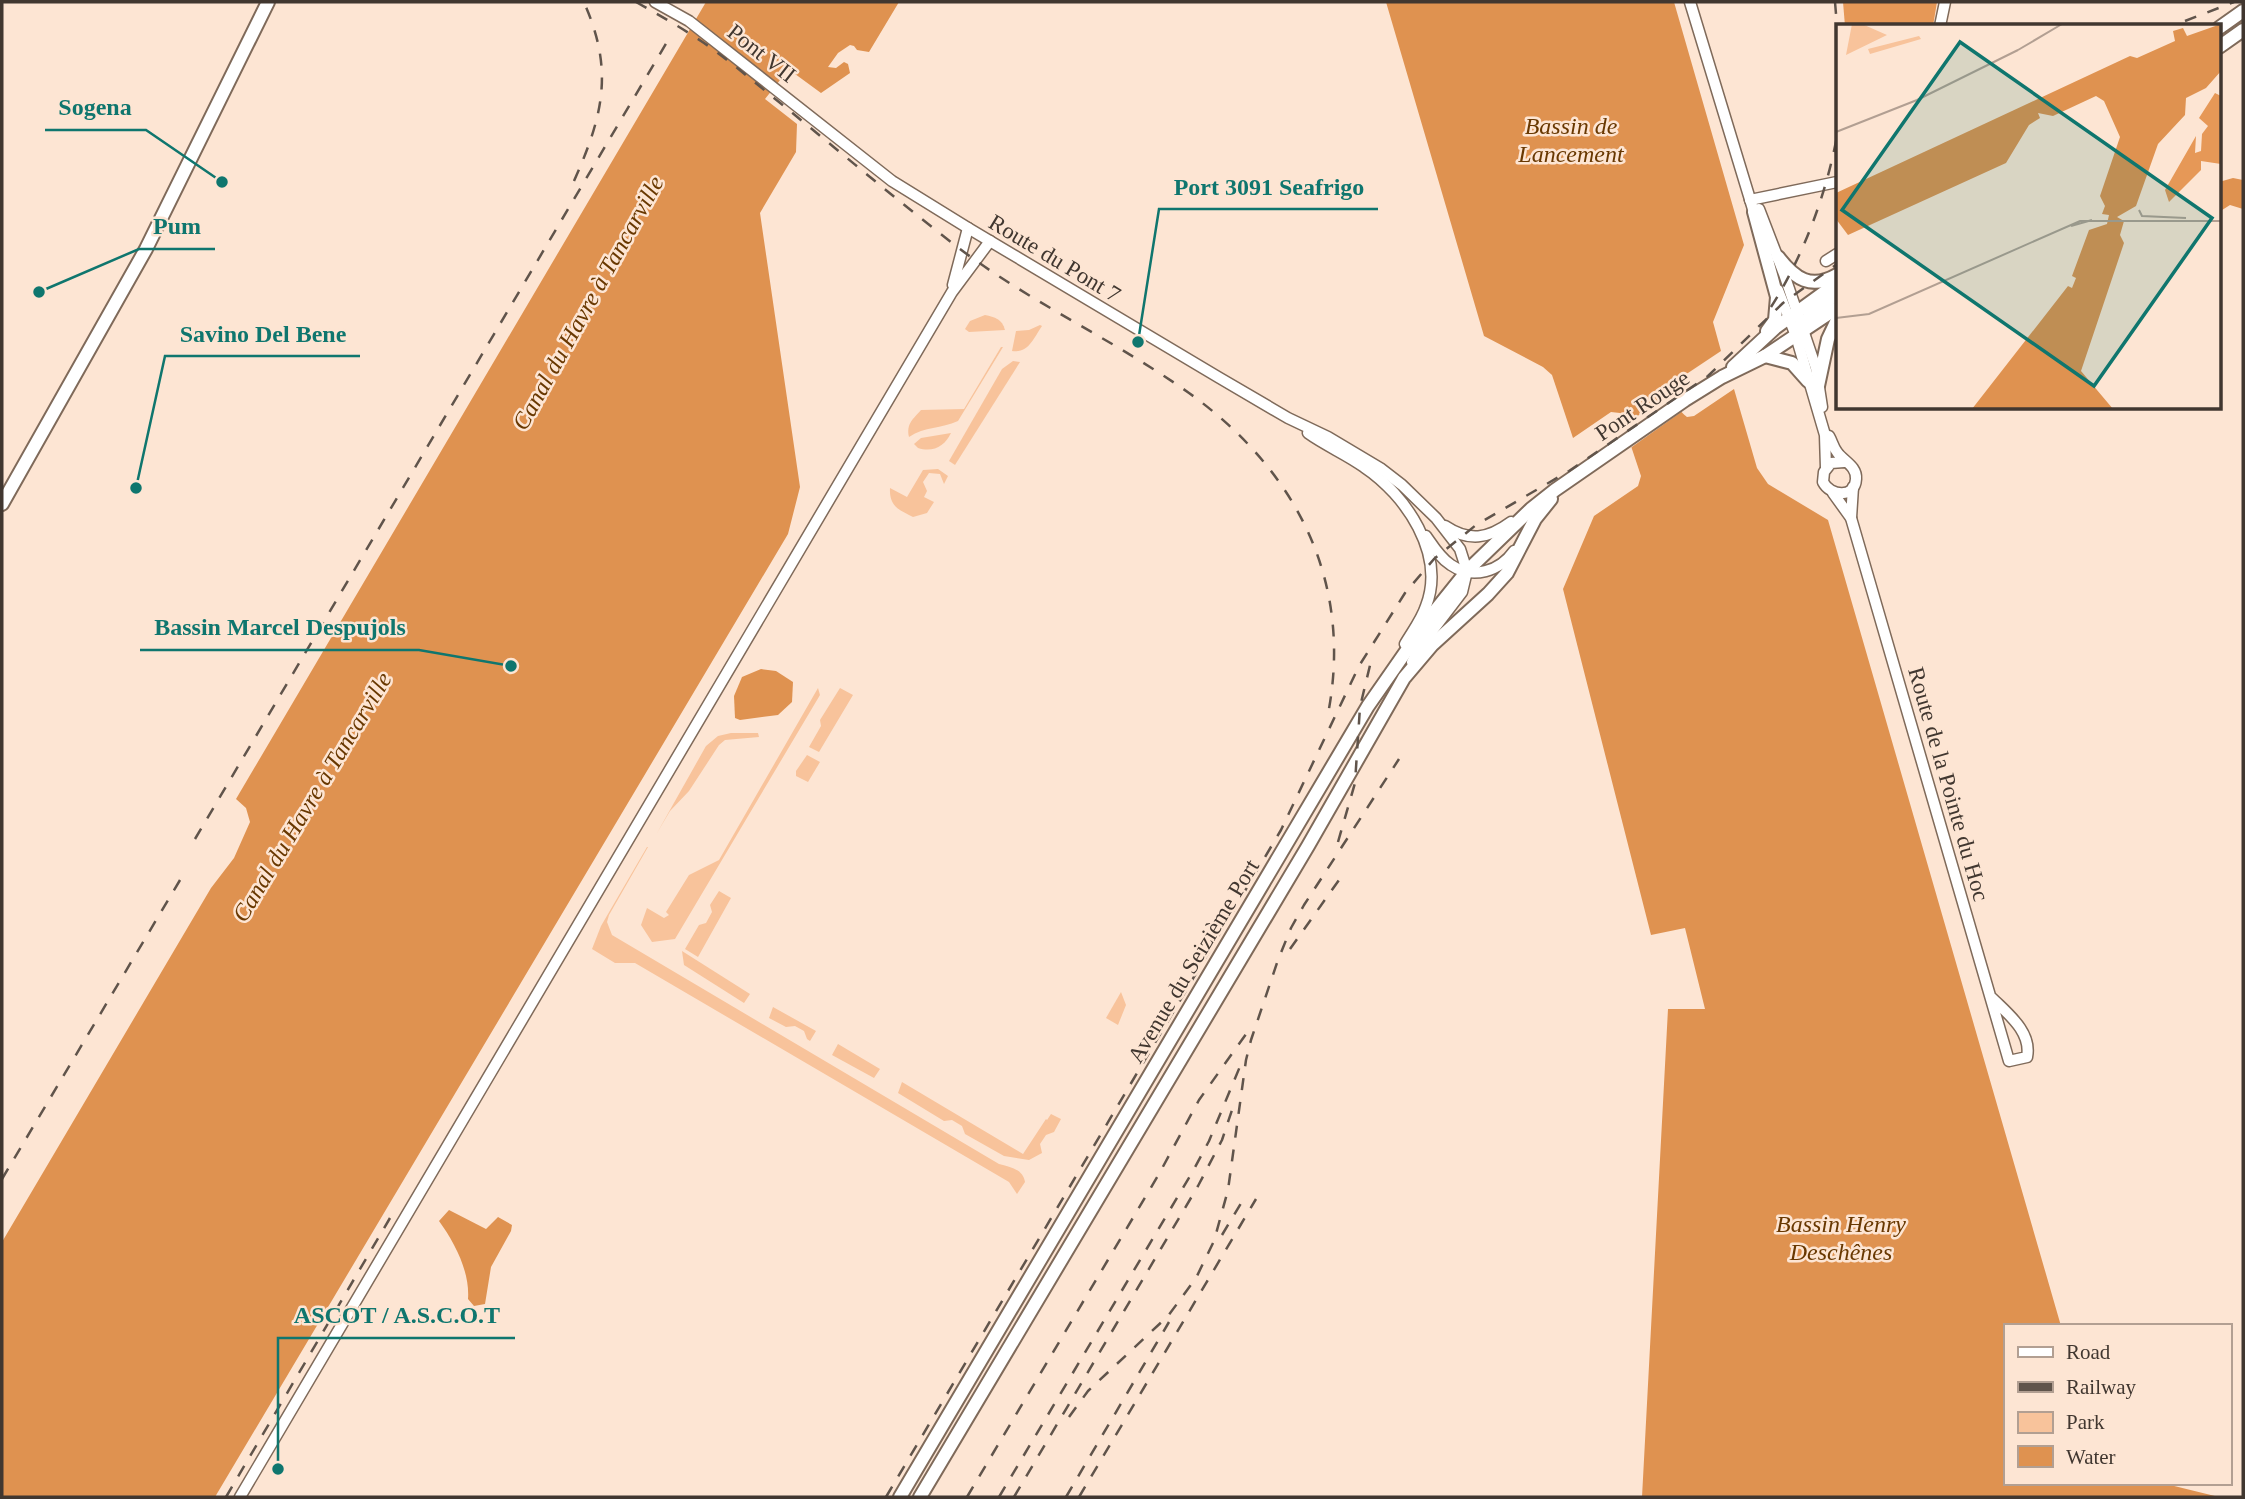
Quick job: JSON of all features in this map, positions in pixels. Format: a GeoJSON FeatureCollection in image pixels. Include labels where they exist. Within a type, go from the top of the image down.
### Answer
{"type":"FeatureCollection","features":[{"type":"Feature","properties":{"kind":"main road"},"geometry":{"type":"LineString","coordinates":[[2,504],[146,249],[268,2]]}},
{"type":"Feature","properties":{"kind":"main road"},"geometry":{"type":"LineString","coordinates":[[2220,27],[2243,11]]}},
{"type":"Feature","properties":{"kind":"main road"},"geometry":{"type":"LineString","coordinates":[[2220,46],[2243,30]]}},
{"type":"Feature","properties":{"kind":"main road"},"geometry":{"type":"LineString","coordinates":[[1753,203],[1778,308],[1760,351]]}},
{"type":"Feature","properties":{"kind":"main road"},"geometry":{"type":"LineString","coordinates":[[1778,257],[1790,273],[1800,279],[1823,282],[1836,276]]}},
{"type":"Feature","properties":{"kind":"main road"},"geometry":{"type":"LineString","coordinates":[[1797,324],[1836,285]]}},
{"type":"Feature","properties":{"kind":"main road"},"geometry":{"type":"LineString","coordinates":[[1760,351],[1836,295]]}},
{"type":"Feature","properties":{"kind":"main road"},"geometry":{"type":"LineString","coordinates":[[1760,351],[1778,326],[1818,321],[1836,309]]}},
{"type":"Feature","properties":{"kind":"main road"},"geometry":{"type":"LineString","coordinates":[[1760,351],[1792,363],[1813,383],[1836,322]]}},
{"type":"Feature","properties":{"kind":"main road","name":"Pont Rouge"},"geometry":{"type":"LineString","coordinates":[[1586,469],[1760,351]]}},
{"type":"Feature","properties":{"kind":"main road","name":"Avenue du Seizième Port"},"geometry":{"type":"LineString","coordinates":[[900,1497],[1368,706],[1430,617],[1467,571],[1545,497],[1586,469]]}},
{"type":"Feature","properties":{"kind":"main road","name":"Avenue du Seizième Port"},"geometry":{"type":"LineString","coordinates":[[920,1497],[1308,846],[1404,678],[1432,645],[1498,584],[1512,564],[1535,519],[1568,481]]}},
{"type":"Feature","properties":{"kind":"street","name":"Pont VII"},"geometry":{"type":"LineString","coordinates":[[655,2],[689,21],[812,116]]}},
{"type":"Feature","properties":{"kind":"street"},"geometry":{"type":"LineString","coordinates":[[1690,2],[1742,174],[1778,257],[1797,324],[1825,435],[1826,468],[1823,482],[1832,493],[1844,494],[1853,487],[1856,474],[1834,448],[1813,383]]}},
{"type":"Feature","properties":{"kind":"street"},"geometry":{"type":"LineString","coordinates":[[1940,24],[1945,2]]}},
{"type":"Feature","properties":{"kind":"street","name":"Route du Pont 7"},"geometry":{"type":"LineString","coordinates":[[812,116],[892,181],[968,229],[1288,418]]}},
{"type":"Feature","properties":{"kind":"street"},"geometry":{"type":"LineString","coordinates":[[1753,203],[1836,182]]}},
{"type":"Feature","properties":{"kind":"street"},"geometry":{"type":"LineString","coordinates":[[1753,203],[1779,293],[1797,324]]}},
{"type":"Feature","properties":{"kind":"street"},"geometry":{"type":"LineString","coordinates":[[952,292],[968,229]]}},
{"type":"Feature","properties":{"kind":"street"},"geometry":{"type":"LineString","coordinates":[[240,1497],[952,292],[990,241]]}},
{"type":"Feature","properties":{"kind":"street"},"geometry":{"type":"LineString","coordinates":[[1826,261],[1836,255]]}},
{"type":"Feature","properties":{"kind":"street"},"geometry":{"type":"LineString","coordinates":[[1288,418],[1328,437],[1380,468],[1436,518],[1460,549],[1467,571],[1462,592],[1420,647],[1404,678]]}},
{"type":"Feature","properties":{"kind":"street"},"geometry":{"type":"LineString","coordinates":[[1288,418],[1382,481],[1443,558],[1457,569],[1479,573],[1500,566],[1509,559],[1524,538]]}},
{"type":"Feature","properties":{"kind":"street"},"geometry":{"type":"LineString","coordinates":[[1826,468],[1831,463],[1844,462]]}},
{"type":"Feature","properties":{"kind":"street","name":"Route de la Pointe du Hoc"},"geometry":{"type":"LineString","coordinates":[[1853,487],[1851,518],[2009,1061],[2027,1057],[2029,1046],[2019,1024],[1992,998]]}},
{"type":"Feature","properties":{"kind":"street","name":"Route de la Pointe du Hoc"},"geometry":{"type":"LineString","coordinates":[[1832,493],[1851,518]]}},
{"type":"Feature","properties":{"kind":"street"},"geometry":{"type":"LineString","coordinates":[[1436,518],[1462,535],[1481,537],[1504,527],[1545,497]]}},
{"type":"Feature","properties":{"kind":"street"},"geometry":{"type":"LineString","coordinates":[[1368,706],[1426,607],[1430,590],[1429,557],[1413,519]]}},
{"type":"Feature","properties":{"kind":"green space"},"geometry":{"type":"Polygon","coordinates":[[[985,315],[998,319],[1005,330],[969,332],[965,329],[970,321],[985,315]]]}},
{"type":"Feature","properties":{"kind":"green space"},"geometry":{"type":"Polygon","coordinates":[[[1042,326],[1027,347],[1012,351],[1016,331],[1029,330],[1042,326]]]}},
{"type":"Feature","properties":{"kind":"green space"},"geometry":{"type":"Polygon","coordinates":[[[1001,347],[958,421],[909,437],[909,425],[921,410],[964,409],[1001,347]]]}},
{"type":"Feature","properties":{"kind":"green space"},"geometry":{"type":"Polygon","coordinates":[[[1013,361],[1020,362],[955,465],[949,461],[1002,369],[1013,361]]]}},
{"type":"Feature","properties":{"kind":"green space"},"geometry":{"type":"Polygon","coordinates":[[[951,433],[942,445],[933,449],[918,448],[914,444],[921,438],[951,433]]]}},
{"type":"Feature","properties":{"kind":"green space"},"geometry":{"type":"Polygon","coordinates":[[[938,469],[948,476],[944,484],[940,474],[929,473],[923,482],[927,491],[924,497],[934,502],[927,513],[913,517],[896,507],[891,499],[890,488],[907,497],[923,470],[938,469]]]}},
{"type":"Feature","properties":{"kind":"green space"},"geometry":{"type":"Polygon","coordinates":[[[818,688],[820,695],[675,939],[652,942],[641,925],[647,908],[664,918],[669,915],[666,912],[689,875],[719,860],[818,688]]]}},
{"type":"Feature","properties":{"kind":"green space"},"geometry":{"type":"Polygon","coordinates":[[[840,688],[853,695],[819,752],[809,747],[821,726],[820,720],[840,688]]]}},
{"type":"Feature","properties":{"kind":"green space"},"geometry":{"type":"Polygon","coordinates":[[[758,733],[759,737],[725,740],[719,745],[657,833],[706,746],[718,736],[758,733]]]}},
{"type":"Feature","properties":{"kind":"green space"},"geometry":{"type":"Polygon","coordinates":[[[807,755],[820,762],[808,782],[796,776],[796,771],[807,755]]]}},
{"type":"Feature","properties":{"kind":"green space"},"geometry":{"type":"Polygon","coordinates":[[[647,847],[609,915],[607,922],[612,935],[999,1164],[1019,1171],[1025,1182],[1017,1194],[1009,1182],[635,963],[615,963],[592,949],[601,926],[647,847]]]}},
{"type":"Feature","properties":{"kind":"green space"},"geometry":{"type":"Polygon","coordinates":[[[719,891],[731,898],[698,957],[685,949],[699,925],[706,923],[712,912],[710,905],[719,891]]]}},
{"type":"Feature","properties":{"kind":"green space"},"geometry":{"type":"Polygon","coordinates":[[[682,951],[750,994],[744,1003],[684,965],[682,951]]]}},
{"type":"Feature","properties":{"kind":"green space"},"geometry":{"type":"Polygon","coordinates":[[[1121,992],[1126,1005],[1118,1025],[1106,1018],[1121,992]]]}},
{"type":"Feature","properties":{"kind":"green space"},"geometry":{"type":"Polygon","coordinates":[[[773,1007],[816,1031],[810,1041],[804,1031],[795,1026],[786,1027],[769,1018],[773,1007]]]}},
{"type":"Feature","properties":{"kind":"green space"},"geometry":{"type":"Polygon","coordinates":[[[838,1044],[880,1069],[874,1078],[832,1055],[838,1044]]]}},
{"type":"Feature","properties":{"kind":"green space"},"geometry":{"type":"Polygon","coordinates":[[[902,1082],[1023,1154],[1051,1114],[1061,1119],[1054,1132],[1046,1135],[1040,1144],[1042,1153],[1029,1160],[1004,1156],[965,1134],[962,1126],[952,1120],[944,1121],[898,1093],[902,1082]]]}},
{"type":"Feature","properties":{"kind":"shaded area"},"geometry":{"type":"Polygon","coordinates":[[[1843,2],[1937,2],[1933,24],[1845,24],[1843,2]]]}},
{"type":"Feature","properties":{"kind":"water","name":"Canal du Havre à Tancarville"},"geometry":{"type":"Polygon","coordinates":[[[706,2],[899,2],[869,52],[857,50],[850,45],[838,53],[828,67],[836,68],[844,62],[848,64],[850,73],[821,93],[788,70],[765,99],[797,124],[796,152],[760,213],[800,487],[788,534],[215,1497],[2,1497],[2,1242],[211,888],[234,858],[250,822],[246,808],[236,799],[706,2]]]}},
{"type":"Feature","properties":{"kind":"water","name":"Bassin Henry Deschênes"},"geometry":{"type":"Polygon","coordinates":[[[1386,2],[1674,2],[1744,245],[1713,322],[1721,351],[1676,381],[1676,400],[1683,414],[1687,417],[1694,416],[1734,389],[1757,468],[1768,484],[1828,520],[2060,1324],[2004,1324],[2004,1485],[2170,1485],[2219,1497],[1642,1497],[1668,1009],[1705,1009],[1685,928],[1651,935],[1563,589],[1594,516],[1638,486],[1641,476],[1620,413],[1611,412],[1573,438],[1552,375],[1543,367],[1484,336],[1386,2]]]}},
{"type":"Feature","properties":{"kind":"water"},"geometry":{"type":"Polygon","coordinates":[[[2233,178],[2243,180],[2243,209],[2230,205],[2220,211],[2220,182],[2233,178]]]}},
{"type":"Feature","properties":{"kind":"water"},"geometry":{"type":"Polygon","coordinates":[[[761,669],[776,671],[793,682],[792,702],[778,715],[740,720],[735,718],[734,696],[742,677],[761,669]]]}},
{"type":"Feature","properties":{"kind":"water"},"geometry":{"type":"Polygon","coordinates":[[[449,1210],[486,1229],[498,1217],[512,1225],[491,1267],[485,1304],[474,1306],[468,1299],[467,1279],[460,1258],[439,1221],[449,1210]]]}},
{"type":"Feature","properties":{"kind":"pier"},"geometry":{"type":"Polygon","coordinates":[[[1677,388],[1684,410],[1629,449],[1622,427],[1677,388]]]}},
{"type":"Feature","properties":{"kind":"railway"},"geometry":{"type":"LineString","coordinates":[[636,2],[723,57],[914,213],[988,269],[1189,393],[1227,424],[1260,458],[1288,495],[1309,535],[1324,578],[1333,622],[1334,670],[1327,719]]}},
{"type":"Feature","properties":{"kind":"railway"},"geometry":{"type":"LineString","coordinates":[[1835,2],[1837,24]]}},
{"type":"Feature","properties":{"kind":"railway"},"geometry":{"type":"LineString","coordinates":[[2185,21],[2234,2]]}},
{"type":"Feature","properties":{"kind":"railway"},"geometry":{"type":"LineString","coordinates":[[574,181],[592,137],[601,95],[600,53],[586,7]]}},
{"type":"Feature","properties":{"kind":"railway"},"geometry":{"type":"LineString","coordinates":[[195,839],[667,42]]}},
{"type":"Feature","properties":{"kind":"railway"},"geometry":{"type":"LineString","coordinates":[[1771,307],[1783,288],[1812,225],[1827,181],[1836,140]]}},
{"type":"Feature","properties":{"kind":"railway"},"geometry":{"type":"LineString","coordinates":[[886,1497],[1281,830],[1359,666],[1405,593],[1434,559],[1476,525],[1569,471],[1708,376],[1783,303],[1836,265]]}},
{"type":"Feature","properties":{"kind":"railway"},"geometry":{"type":"LineString","coordinates":[[1338,842],[1355,783],[1360,707],[1372,657]]}},
{"type":"Feature","properties":{"kind":"railway"},"geometry":{"type":"LineString","coordinates":[[1069,1417],[1088,1391],[1168,1316],[1196,1278],[1214,1241],[1228,1190],[1246,1060],[1278,960],[1304,905],[1399,759]]}},
{"type":"Feature","properties":{"kind":"railway"},"geometry":{"type":"LineString","coordinates":[[1290,949],[1344,873]]}},
{"type":"Feature","properties":{"kind":"railway"},"geometry":{"type":"LineString","coordinates":[[2,1179],[183,875]]}},
{"type":"Feature","properties":{"kind":"railway"},"geometry":{"type":"LineString","coordinates":[[967,1497],[1159,1174],[1199,1100],[1249,1030]]}},
{"type":"Feature","properties":{"kind":"railway"},"geometry":{"type":"LineString","coordinates":[[999,1497],[1193,1171],[1209,1141],[1241,1064]]}},
{"type":"Feature","properties":{"kind":"railway"},"geometry":{"type":"LineString","coordinates":[[1014,1497],[1198,1186],[1222,1140],[1232,1110]]}},
{"type":"Feature","properties":{"kind":"railway"},"geometry":{"type":"LineString","coordinates":[[1222,1235],[1246,1195]]}},
{"type":"Feature","properties":{"kind":"railway"},"geometry":{"type":"LineString","coordinates":[[1079,1497],[1256,1199]]}},
{"type":"Feature","properties":{"kind":"railway"},"geometry":{"type":"LineString","coordinates":[[226,1497],[390,1218]]}},
{"type":"Feature","properties":{"kind":"railway"},"geometry":{"type":"LineString","coordinates":[[1066,1497],[1169,1322]]}},
{"type":"Feature","properties":{"kind":"place","name":"Sogena"},"geometry":{"type":"Point","coordinates":[222,182]}},
{"type":"Feature","properties":{"kind":"place","name":"Pum"},"geometry":{"type":"Point","coordinates":[39,292]}},
{"type":"Feature","properties":{"kind":"place","name":"Port 3091 Seafrigo"},"geometry":{"type":"Point","coordinates":[1138,342]}},
{"type":"Feature","properties":{"kind":"place","name":"Savino Del Bene"},"geometry":{"type":"Point","coordinates":[136,488]}},
{"type":"Feature","properties":{"kind":"place","name":"Bassin Marcel Despujols"},"geometry":{"type":"Point","coordinates":[511,666]}},
{"type":"Feature","properties":{"kind":"place","name":"ASCOT / A.S.C.O.T"},"geometry":{"type":"Point","coordinates":[278,1469]}},
{"type":"Feature","properties":{"kind":"water label","name":"Bassin de Lancement"},"geometry":{"type":"Point","coordinates":[1571,140]}}]}
